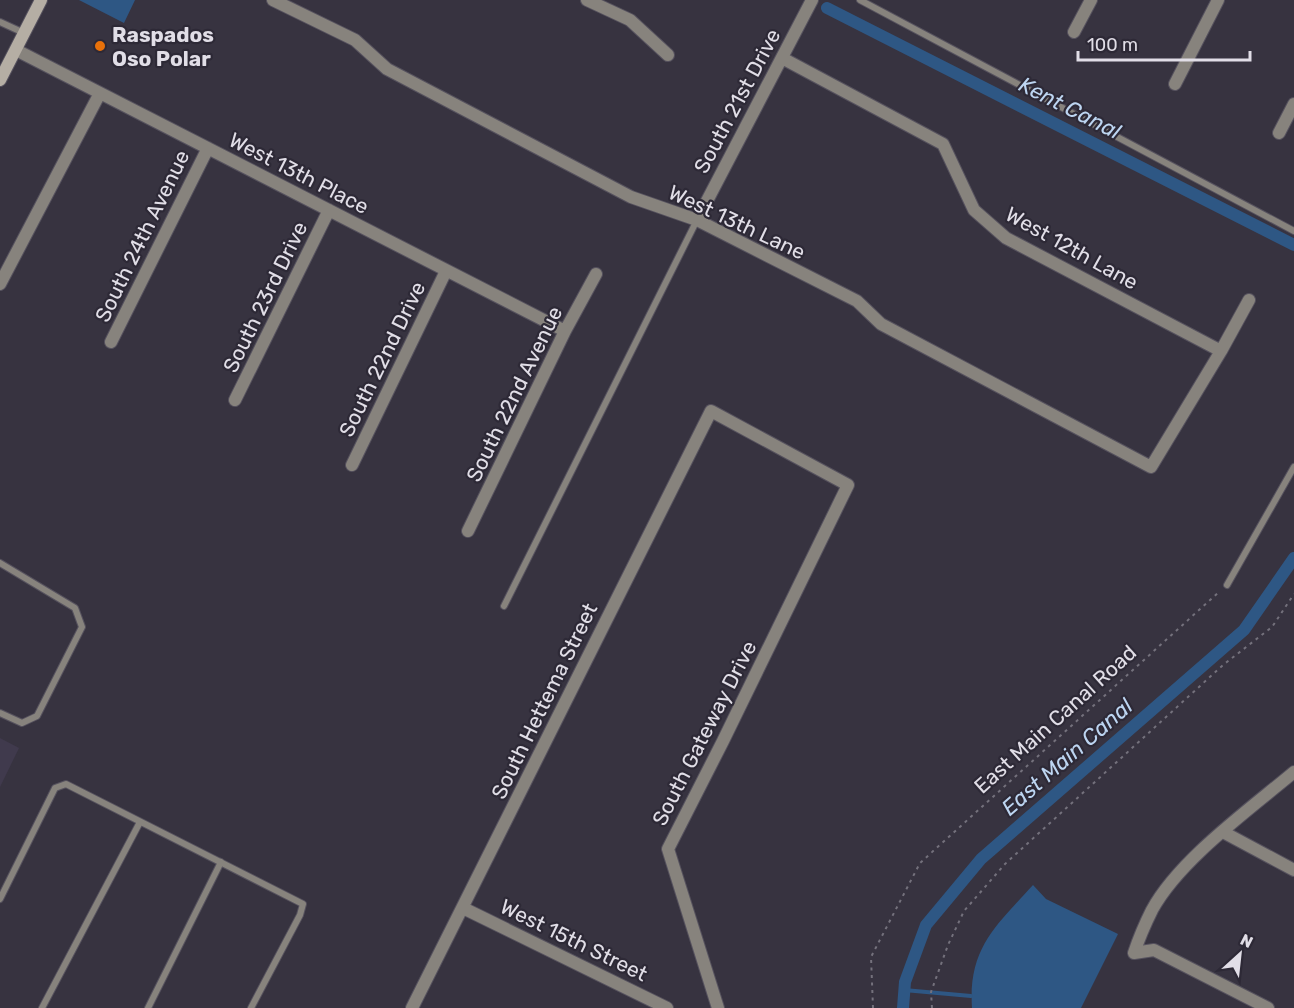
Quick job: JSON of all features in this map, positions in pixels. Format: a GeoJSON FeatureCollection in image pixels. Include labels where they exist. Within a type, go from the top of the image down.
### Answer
{"type":"FeatureCollection","features":[{"type":"Feature","properties":{"kind":"main road"},"geometry":{"type":"LineString","coordinates":[[0,80],[9,55],[24,33],[41,0]]}},
{"type":"Feature","properties":{"kind":"street","name":"West 13th Lane"},"geometry":{"type":"LineString","coordinates":[[273,0],[355,40],[387,69],[631,197],[697,220],[857,301],[881,324],[1150,467],[1221,351]]}},
{"type":"Feature","properties":{"kind":"street"},"geometry":{"type":"LineString","coordinates":[[587,0],[630,20],[668,55]]}},
{"type":"Feature","properties":{"kind":"street","name":"South 21st Drive"},"geometry":{"type":"LineString","coordinates":[[697,220],[812,0]]}},
{"type":"Feature","properties":{"kind":"street"},"geometry":{"type":"LineString","coordinates":[[1074,32],[1090,0]]}},
{"type":"Feature","properties":{"kind":"street"},"geometry":{"type":"LineString","coordinates":[[1176,84],[1218,0]]}},
{"type":"Feature","properties":{"kind":"street","name":"West 13th Place"},"geometry":{"type":"LineString","coordinates":[[9,55],[100,93],[564,331]]}},
{"type":"Feature","properties":{"kind":"street","name":"West 12th Lane"},"geometry":{"type":"LineString","coordinates":[[783,58],[944,144],[974,210],[1006,238],[1221,351]]}},
{"type":"Feature","properties":{"kind":"street"},"geometry":{"type":"LineString","coordinates":[[0,284],[100,93]]}},
{"type":"Feature","properties":{"kind":"street"},"geometry":{"type":"LineString","coordinates":[[1279,133],[1294,104]]}},
{"type":"Feature","properties":{"kind":"street","name":"South 24th Avenue"},"geometry":{"type":"LineString","coordinates":[[111,342],[208,148]]}},
{"type":"Feature","properties":{"kind":"street","name":"South 23rd Drive"},"geometry":{"type":"LineString","coordinates":[[235,400],[329,210]]}},
{"type":"Feature","properties":{"kind":"street","name":"South 22nd Drive"},"geometry":{"type":"LineString","coordinates":[[352,465],[446,271]]}},
{"type":"Feature","properties":{"kind":"street","name":"South 22nd Avenue"},"geometry":{"type":"LineString","coordinates":[[468,531],[564,331],[596,274]]}},
{"type":"Feature","properties":{"kind":"street"},"geometry":{"type":"LineString","coordinates":[[1221,351],[1249,300]]}},
{"type":"Feature","properties":{"kind":"street","name":"South Gateway Drive"},"geometry":{"type":"LineString","coordinates":[[711,411],[848,485],[668,849],[718,1008]]}},
{"type":"Feature","properties":{"kind":"street","name":"South Hettema Street"},"geometry":{"type":"LineString","coordinates":[[411,1008],[711,411]]}},
{"type":"Feature","properties":{"kind":"street"},"geometry":{"type":"LineString","coordinates":[[1268,1008],[1154,950],[1134,953],[1153,908],[1183,867],[1294,772]]}},
{"type":"Feature","properties":{"kind":"street"},"geometry":{"type":"LineString","coordinates":[[1223,832],[1294,870]]}},
{"type":"Feature","properties":{"kind":"street","name":"West 15th Street"},"geometry":{"type":"LineString","coordinates":[[463,908],[667,1008]]}},
{"type":"Feature","properties":{"kind":"lane"},"geometry":{"type":"LineString","coordinates":[[860,0],[1294,231]]}},
{"type":"Feature","properties":{"kind":"lane"},"geometry":{"type":"LineString","coordinates":[[0,22],[24,33]]}},
{"type":"Feature","properties":{"kind":"lane"},"geometry":{"type":"LineString","coordinates":[[504,606],[697,220]]}},
{"type":"Feature","properties":{"kind":"lane"},"geometry":{"type":"LineString","coordinates":[[1227,585],[1294,467]]}},
{"type":"Feature","properties":{"kind":"lane"},"geometry":{"type":"LineString","coordinates":[[0,563],[75,608],[82,627],[36,716],[22,723],[0,713]]}},
{"type":"Feature","properties":{"kind":"lane"},"geometry":{"type":"LineString","coordinates":[[0,898],[56,788],[66,784],[303,904],[300,915],[251,1008]]}},
{"type":"Feature","properties":{"kind":"lane"},"geometry":{"type":"LineString","coordinates":[[42,1008],[140,822]]}},
{"type":"Feature","properties":{"kind":"lane"},"geometry":{"type":"LineString","coordinates":[[148,1008],[221,862]]}},
{"type":"Feature","properties":{"kind":"path","name":"East Main Canal Road"},"geometry":{"type":"LineString","coordinates":[[873,1008],[871,957],[920,863],[1227,585]]}},
{"type":"Feature","properties":{"kind":"path"},"geometry":{"type":"LineString","coordinates":[[932,1008],[931,992],[948,945],[964,911],[1005,864],[1223,665],[1272,627],[1294,594]]}},
{"type":"Feature","properties":{"kind":"shaded area"},"geometry":{"type":"Polygon","coordinates":[[[0,738],[19,748],[0,787],[0,738]]]}},
{"type":"Feature","properties":{"kind":"water"},"geometry":{"type":"Polygon","coordinates":[[[79,0],[135,0],[124,23],[79,0]]]}},
{"type":"Feature","properties":{"kind":"water"},"geometry":{"type":"Polygon","coordinates":[[[1033,885],[1046,899],[1118,934],[1081,1008],[972,1008],[975,969],[987,939],[1033,885]]]}},
{"type":"Feature","properties":{"kind":"waterway","name":"Kent Canal"},"geometry":{"type":"LineString","coordinates":[[827,8],[1294,245]]}},
{"type":"Feature","properties":{"kind":"waterway","name":"East Main Canal"},"geometry":{"type":"LineString","coordinates":[[903,1008],[905,982],[926,925],[981,859],[1244,630],[1294,558]]}},
{"type":"Feature","properties":{"kind":"waterway"},"geometry":{"type":"LineString","coordinates":[[904,990],[971,996]]}},
{"type":"Feature","properties":{"kind":"place","name":"Raspados Oso Polar"},"geometry":{"type":"Point","coordinates":[100,46]}}]}
